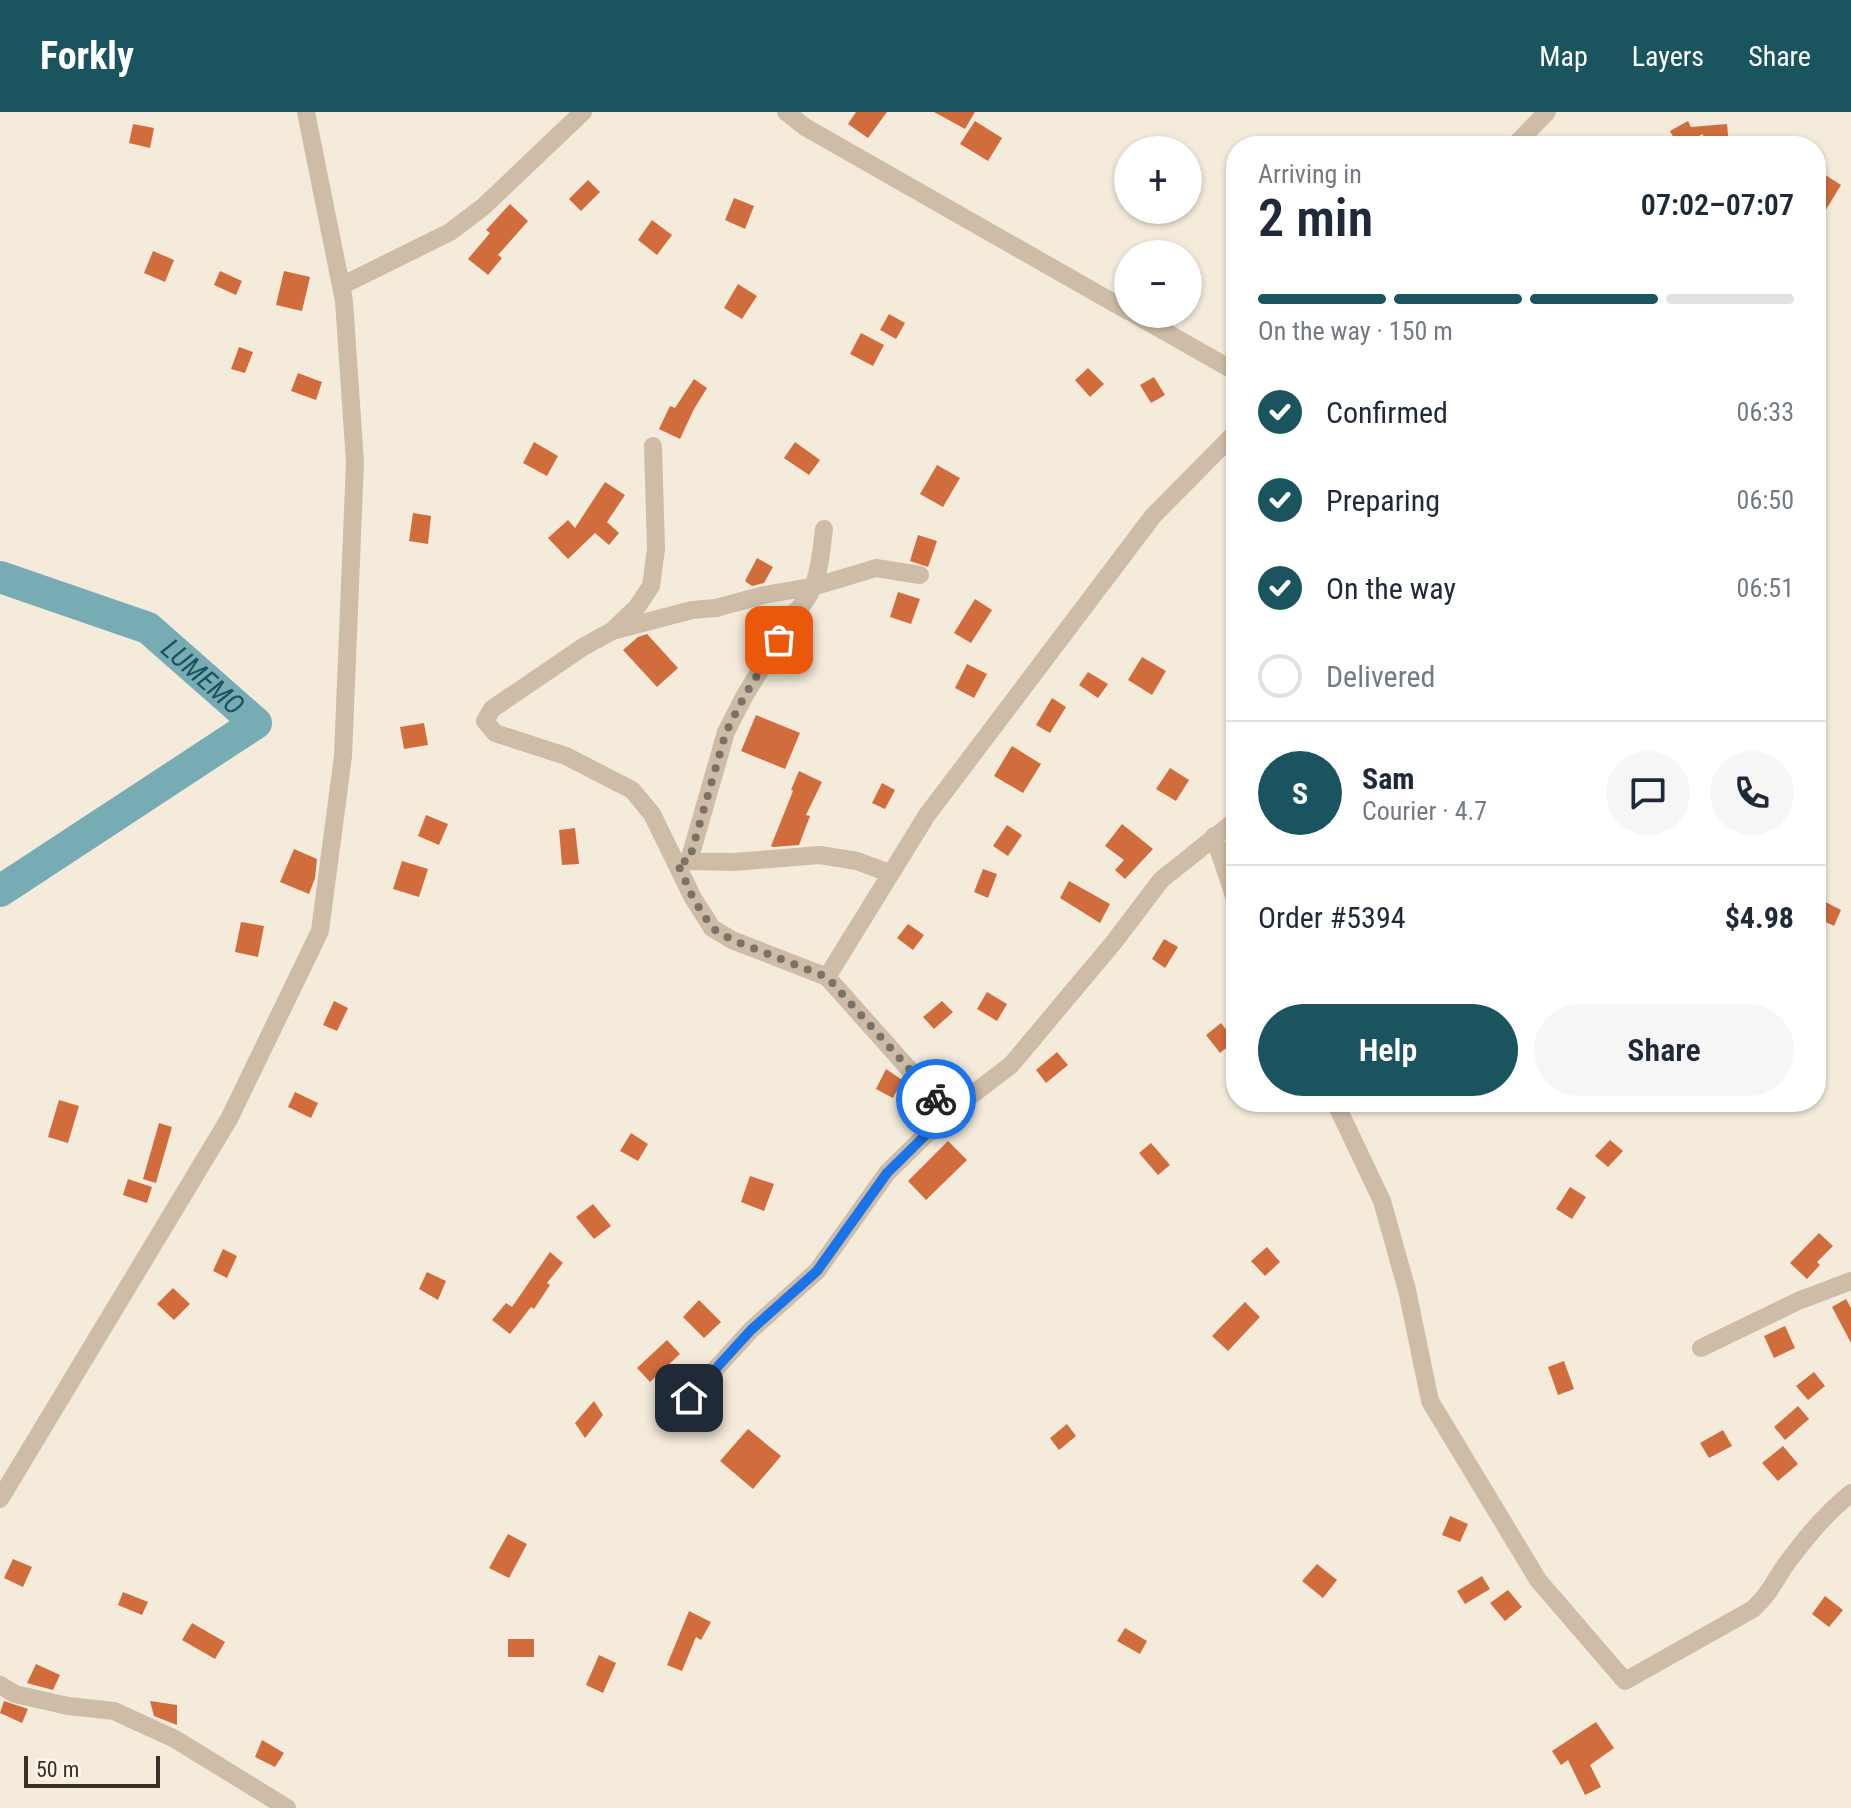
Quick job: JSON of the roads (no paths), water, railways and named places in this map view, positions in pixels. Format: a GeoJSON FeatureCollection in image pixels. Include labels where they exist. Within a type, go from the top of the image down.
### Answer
{"type":"FeatureCollection","features":[{"type":"Feature","properties":{"kind":"street"},"geometry":{"type":"LineString","coordinates":[[0,1499],[229,1119],[320,931],[343,756],[355,475],[341,286],[306,112]]}},
{"type":"Feature","properties":{"kind":"street"},"geometry":{"type":"LineString","coordinates":[[341,286],[450,232],[483,207],[583,112]]}},
{"type":"Feature","properties":{"kind":"street"},"geometry":{"type":"LineString","coordinates":[[786,112],[805,127],[1114,303]]}},
{"type":"Feature","properties":{"kind":"street"},"geometry":{"type":"LineString","coordinates":[[1524,136],[1547,112]]}},
{"type":"Feature","properties":{"kind":"street"},"geometry":{"type":"LineString","coordinates":[[1159,328],[1226,366]]}},
{"type":"Feature","properties":{"kind":"street"},"geometry":{"type":"LineString","coordinates":[[827,977],[927,815],[1153,516],[1226,442]]}},
{"type":"Feature","properties":{"kind":"street"},"geometry":{"type":"LineString","coordinates":[[612,631],[637,607],[651,586],[656,549],[653,446]]}},
{"type":"Feature","properties":{"kind":"street"},"geometry":{"type":"LineString","coordinates":[[683,861],[726,732],[779,640],[783,621],[791,617],[816,586],[824,529]]}},
{"type":"Feature","properties":{"kind":"street"},"geometry":{"type":"LineString","coordinates":[[920,575],[876,568],[816,586],[716,608],[692,610],[612,631],[492,709],[485,721],[495,733],[566,756],[632,790],[683,861],[693,898],[712,928],[732,940],[827,977],[948,1113]]}},
{"type":"Feature","properties":{"kind":"street"},"geometry":{"type":"LineString","coordinates":[[689,1398],[751,1330],[817,1271],[887,1173],[948,1113],[1011,1065],[1114,942],[1161,880],[1226,827]]}},
{"type":"Feature","properties":{"kind":"street"},"geometry":{"type":"LineString","coordinates":[[1214,836],[1226,872]]}},
{"type":"Feature","properties":{"kind":"street"},"geometry":{"type":"LineString","coordinates":[[683,861],[734,862],[820,855],[857,861],[889,873]]}},
{"type":"Feature","properties":{"kind":"street"},"geometry":{"type":"LineString","coordinates":[[1340,1112],[1382,1201],[1407,1290],[1430,1401],[1538,1580],[1625,1681],[1753,1609],[1770,1592],[1785,1565],[1831,1509],[1851,1493]]}},
{"type":"Feature","properties":{"kind":"street"},"geometry":{"type":"LineString","coordinates":[[1701,1348],[1798,1301],[1851,1281]]}},
{"type":"Feature","properties":{"kind":"street"},"geometry":{"type":"LineString","coordinates":[[0,1685],[15,1694],[68,1706],[114,1711],[175,1739],[287,1808]]}},
{"type":"Feature","properties":{"kind":"waterway","name":"LUMEMO"},"geometry":{"type":"LineString","coordinates":[[0,577],[148,628],[256,723],[0,891]]}}]}
